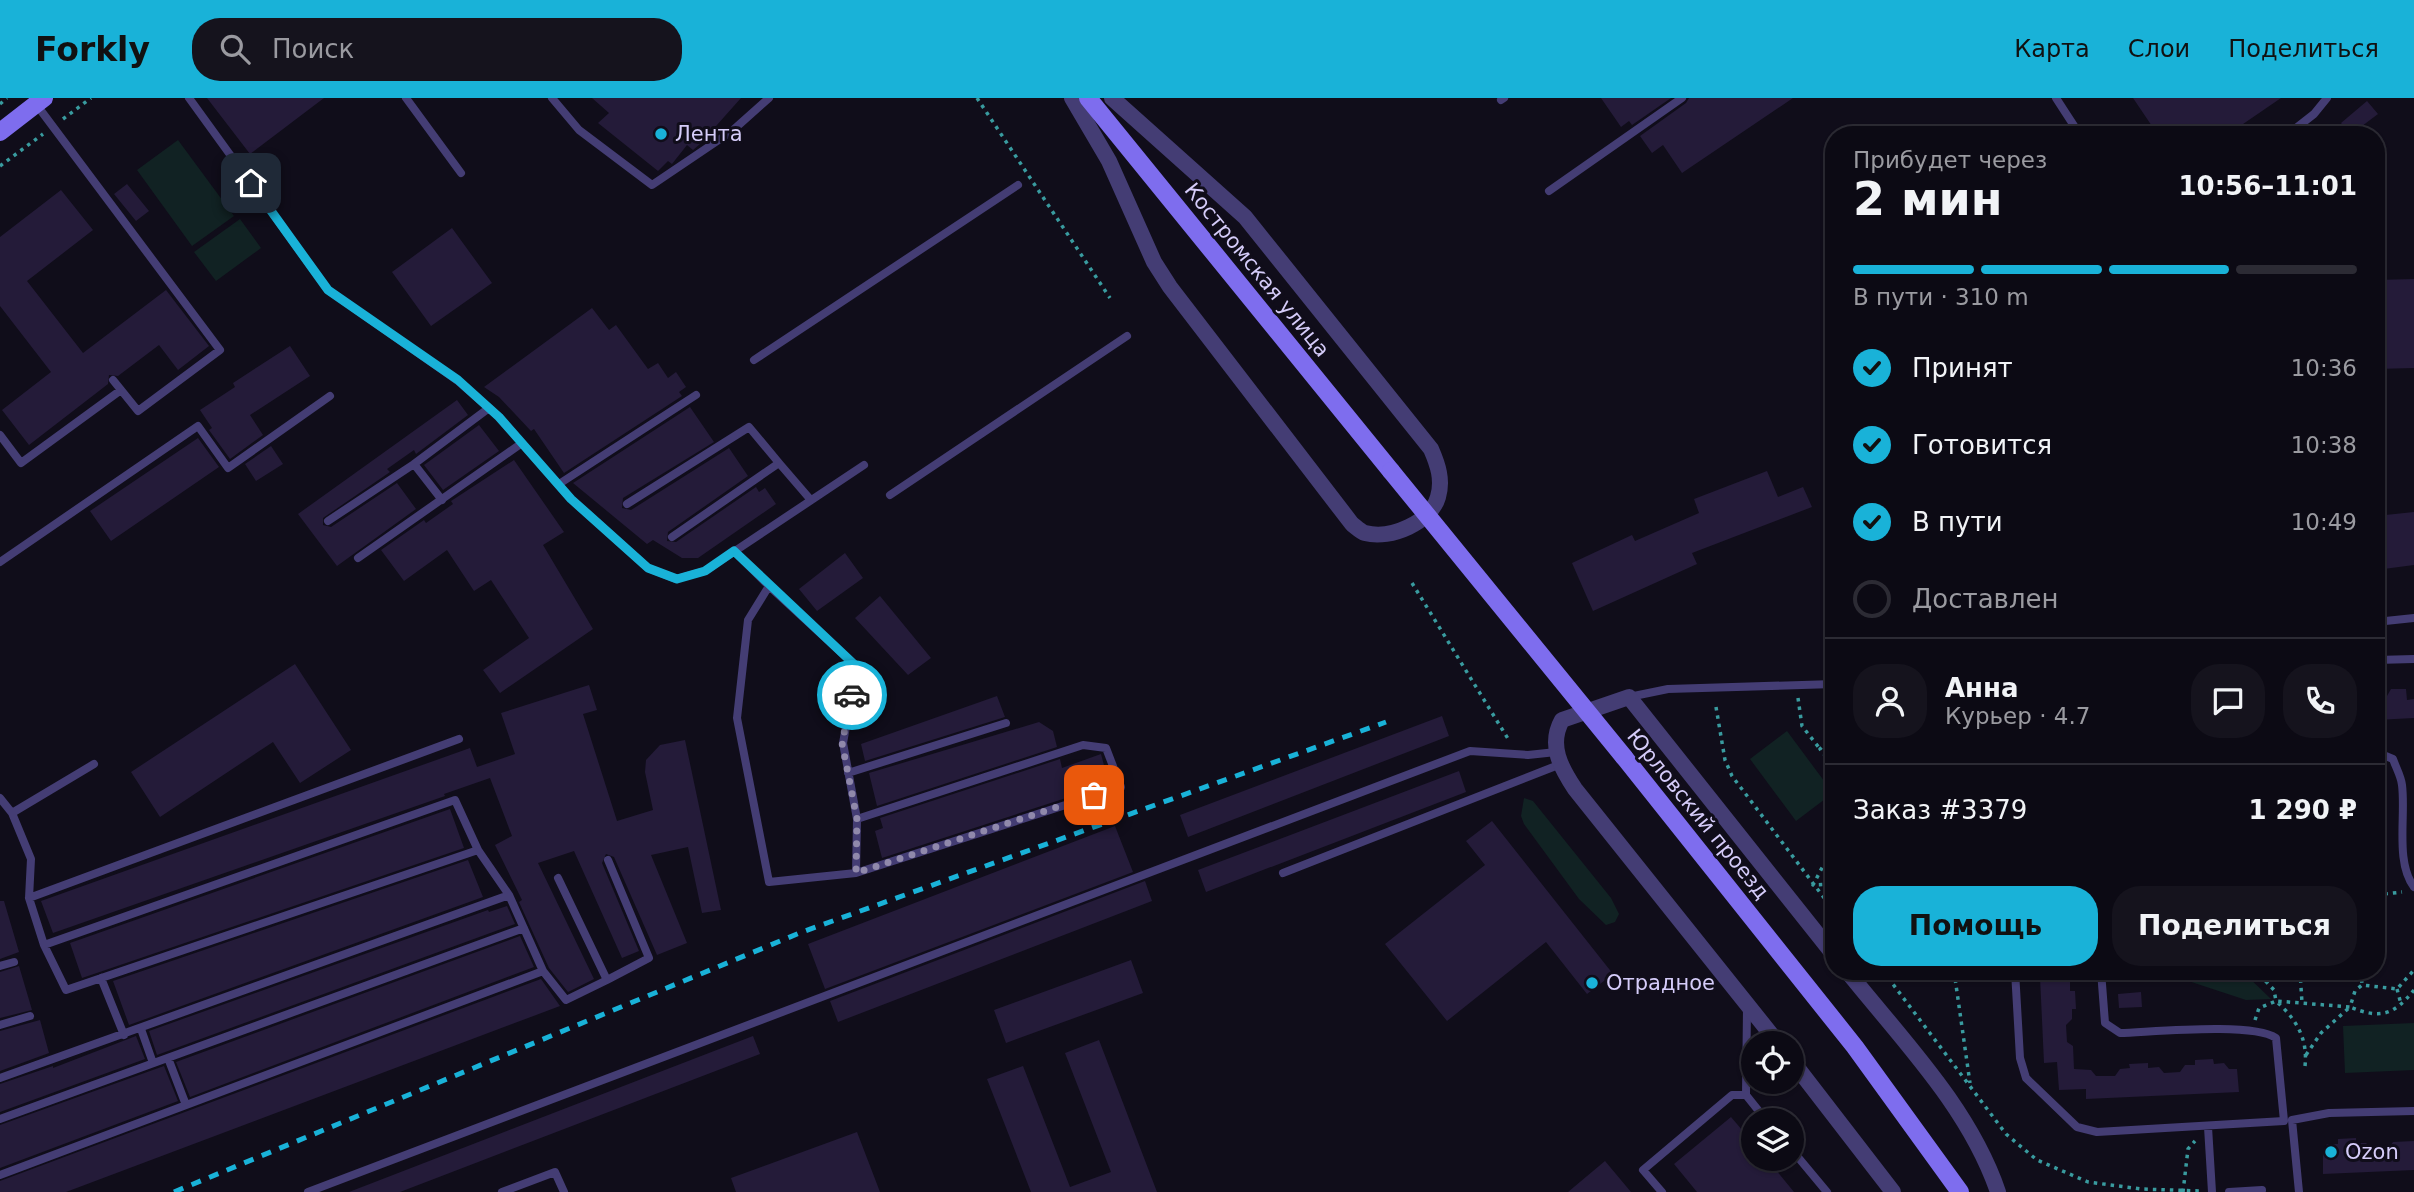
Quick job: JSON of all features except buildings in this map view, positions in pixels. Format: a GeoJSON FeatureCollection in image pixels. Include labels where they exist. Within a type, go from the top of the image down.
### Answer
{"type":"FeatureCollection","features":[{"type":"Feature","properties":{"kind":"main road","name":"Костромская улица"},"geometry":{"type":"LineString","coordinates":[[1088,98],[1391,471]]}},
{"type":"Feature","properties":{"kind":"main road"},"geometry":{"type":"LineString","coordinates":[[0,132],[40,101]]}},
{"type":"Feature","properties":{"kind":"main road","name":"Юрловский проезд"},"geometry":{"type":"LineString","coordinates":[[1391,471],[1624,757],[1855,1048],[1960,1192]]}},
{"type":"Feature","properties":{"kind":"street"},"geometry":{"type":"LineString","coordinates":[[1072,98],[1109,161],[1154,262],[1170,288],[1352,524],[1364,533],[1382,534],[1420,521],[1431,512],[1439,490],[1438,466],[1431,449],[1244,217],[1112,98]]}},
{"type":"Feature","properties":{"kind":"street"},"geometry":{"type":"LineString","coordinates":[[1769,1031],[1575,789],[1558,758],[1555,737],[1559,726],[1572,715],[1629,697],[1825,944]]}},
{"type":"Feature","properties":{"kind":"street"},"geometry":{"type":"LineString","coordinates":[[1854,980],[1960,1114],[1981,1149],[1998,1192]]}},
{"type":"Feature","properties":{"kind":"street"},"geometry":{"type":"LineString","coordinates":[[1804,1077],[1892,1192]]}},
{"type":"Feature","properties":{"kind":"lane"},"geometry":{"type":"LineString","coordinates":[[189,98],[328,290],[458,380],[489,408],[559,484],[648,568],[677,579],[705,571],[864,464]]}},
{"type":"Feature","properties":{"kind":"lane"},"geometry":{"type":"LineString","coordinates":[[406,98],[461,173]]}},
{"type":"Feature","properties":{"kind":"lane"},"geometry":{"type":"LineString","coordinates":[[552,98],[579,130],[652,185],[732,131],[769,98]]}},
{"type":"Feature","properties":{"kind":"lane"},"geometry":{"type":"LineString","coordinates":[[1549,191],[1682,98]]}},
{"type":"Feature","properties":{"kind":"lane"},"geometry":{"type":"LineString","coordinates":[[2056,98],[2074,126]]}},
{"type":"Feature","properties":{"kind":"lane"},"geometry":{"type":"LineString","coordinates":[[2299,126],[2314,114],[2327,98]]}},
{"type":"Feature","properties":{"kind":"lane"},"geometry":{"type":"LineString","coordinates":[[40,101],[220,349],[138,411],[113,380]]}},
{"type":"Feature","properties":{"kind":"lane"},"geometry":{"type":"LineString","coordinates":[[754,360],[1018,185]]}},
{"type":"Feature","properties":{"kind":"lane"},"geometry":{"type":"LineString","coordinates":[[890,495],[1126,336]]}},
{"type":"Feature","properties":{"kind":"lane"},"geometry":{"type":"LineString","coordinates":[[0,435],[21,463],[121,390]]}},
{"type":"Feature","properties":{"kind":"lane"},"geometry":{"type":"LineString","coordinates":[[559,484],[696,395]]}},
{"type":"Feature","properties":{"kind":"lane"},"geometry":{"type":"LineString","coordinates":[[0,562],[198,426],[228,468],[330,396]]}},
{"type":"Feature","properties":{"kind":"lane"},"geometry":{"type":"LineString","coordinates":[[328,522],[414,464],[489,408]]}},
{"type":"Feature","properties":{"kind":"lane"},"geometry":{"type":"LineString","coordinates":[[627,504],[749,427],[810,499]]}},
{"type":"Feature","properties":{"kind":"lane"},"geometry":{"type":"LineString","coordinates":[[358,558],[522,443]]}},
{"type":"Feature","properties":{"kind":"lane"},"geometry":{"type":"LineString","coordinates":[[672,537],[779,463]]}},
{"type":"Feature","properties":{"kind":"lane"},"geometry":{"type":"LineString","coordinates":[[414,464],[442,500]]}},
{"type":"Feature","properties":{"kind":"lane"},"geometry":{"type":"LineString","coordinates":[[734,551],[857,667],[842,743],[857,819],[856,873]]}},
{"type":"Feature","properties":{"kind":"lane"},"geometry":{"type":"LineString","coordinates":[[769,586],[748,620],[737,718],[769,883],[856,873],[1121,787],[1106,748],[1083,745],[857,819]]}},
{"type":"Feature","properties":{"kind":"lane"},"geometry":{"type":"LineString","coordinates":[[2385,621],[2414,618]]}},
{"type":"Feature","properties":{"kind":"lane"},"geometry":{"type":"LineString","coordinates":[[2385,660],[2414,659]]}},
{"type":"Feature","properties":{"kind":"lane"},"geometry":{"type":"LineString","coordinates":[[1629,697],[1668,689],[1825,684]]}},
{"type":"Feature","properties":{"kind":"lane"},"geometry":{"type":"LineString","coordinates":[[848,773],[1006,723]]}},
{"type":"Feature","properties":{"kind":"lane"},"geometry":{"type":"LineString","coordinates":[[29,898],[459,739]]}},
{"type":"Feature","properties":{"kind":"lane"},"geometry":{"type":"LineString","coordinates":[[308,1192],[1470,751],[1558,758]]}},
{"type":"Feature","properties":{"kind":"lane"},"geometry":{"type":"LineString","coordinates":[[2385,756],[2393,759],[2402,782],[2405,864],[2410,889]]}},
{"type":"Feature","properties":{"kind":"lane"},"geometry":{"type":"LineString","coordinates":[[1283,873],[1558,758]]}},
{"type":"Feature","properties":{"kind":"lane"},"geometry":{"type":"LineString","coordinates":[[12,813],[94,764]]}},
{"type":"Feature","properties":{"kind":"lane"},"geometry":{"type":"LineString","coordinates":[[0,798],[12,813],[31,859],[29,898],[44,945],[66,990],[478,850]]}},
{"type":"Feature","properties":{"kind":"lane"},"geometry":{"type":"LineString","coordinates":[[44,945],[455,800],[478,850],[509,895],[542,971],[566,1000],[649,958],[608,860]]}},
{"type":"Feature","properties":{"kind":"lane"},"geometry":{"type":"LineString","coordinates":[[558,878],[607,980]]}},
{"type":"Feature","properties":{"kind":"lane"},"geometry":{"type":"LineString","coordinates":[[0,1078],[509,895]]}},
{"type":"Feature","properties":{"kind":"lane"},"geometry":{"type":"LineString","coordinates":[[0,1119],[524,928]]}},
{"type":"Feature","properties":{"kind":"lane"},"geometry":{"type":"LineString","coordinates":[[0,966],[14,962]]}},
{"type":"Feature","properties":{"kind":"lane"},"geometry":{"type":"LineString","coordinates":[[0,1175],[542,971]]}},
{"type":"Feature","properties":{"kind":"lane"},"geometry":{"type":"LineString","coordinates":[[101,978],[124,1035]]}},
{"type":"Feature","properties":{"kind":"lane"},"geometry":{"type":"LineString","coordinates":[[2016,980],[2020,1058],[2026,1079],[2077,1127],[2097,1132],[2208,1127],[2288,1121],[2329,1113],[2414,1111]]}},
{"type":"Feature","properties":{"kind":"lane"},"geometry":{"type":"LineString","coordinates":[[2102,980],[2105,1023],[2120,1033],[2266,1031],[2276,1038],[2299,1192]]}},
{"type":"Feature","properties":{"kind":"lane"},"geometry":{"type":"LineString","coordinates":[[1747,1002],[1746,1095],[1756,1108]]}},
{"type":"Feature","properties":{"kind":"lane"},"geometry":{"type":"LineString","coordinates":[[0,1025],[30,1016]]}},
{"type":"Feature","properties":{"kind":"lane"},"geometry":{"type":"LineString","coordinates":[[141,1029],[153,1063]]}},
{"type":"Feature","properties":{"kind":"lane"},"geometry":{"type":"LineString","coordinates":[[168,1058],[186,1105]]}},
{"type":"Feature","properties":{"kind":"lane"},"geometry":{"type":"LineString","coordinates":[[1662,1192],[1643,1170],[1732,1095],[1746,1095]]}},
{"type":"Feature","properties":{"kind":"lane"},"geometry":{"type":"LineString","coordinates":[[2208,1127],[2209,1192]]}},
{"type":"Feature","properties":{"kind":"lane"},"geometry":{"type":"LineString","coordinates":[[1804,1164],[1827,1192]]}},
{"type":"Feature","properties":{"kind":"lane"},"geometry":{"type":"LineString","coordinates":[[502,1192],[555,1172],[564,1192]]}},
{"type":"Feature","properties":{"kind":"lane"},"geometry":{"type":"LineString","coordinates":[[2229,1192],[2262,1190]]}},
{"type":"Feature","properties":{"kind":"path"},"geometry":{"type":"LineString","coordinates":[[0,104],[8,98]]}},
{"type":"Feature","properties":{"kind":"path"},"geometry":{"type":"LineString","coordinates":[[977,98],[1110,298]]}},
{"type":"Feature","properties":{"kind":"path"},"geometry":{"type":"LineString","coordinates":[[1412,583],[1516,751]]}},
{"type":"Feature","properties":{"kind":"path"},"geometry":{"type":"LineString","coordinates":[[1798,695],[1802,726],[1825,755]]}},
{"type":"Feature","properties":{"kind":"path"},"geometry":{"type":"LineString","coordinates":[[1716,707],[1725,760],[1732,776],[1825,900]]}},
{"type":"Feature","properties":{"kind":"path"},"geometry":{"type":"LineString","coordinates":[[1820,749],[1825,744]]}},
{"type":"Feature","properties":{"kind":"path"},"geometry":{"type":"LineString","coordinates":[[1813,885],[1825,862]]}},
{"type":"Feature","properties":{"kind":"path"},"geometry":{"type":"LineString","coordinates":[[1813,885],[1825,884]]}},
{"type":"Feature","properties":{"kind":"path"},"geometry":{"type":"LineString","coordinates":[[2385,893],[2410,889]]}},
{"type":"Feature","properties":{"kind":"path"},"geometry":{"type":"LineString","coordinates":[[2397,989],[2414,970]]}},
{"type":"Feature","properties":{"kind":"path"},"geometry":{"type":"LineString","coordinates":[[1890,980],[2006,1135],[2037,1160],[2088,1182],[2141,1189],[2209,1192]]}},
{"type":"Feature","properties":{"kind":"path"},"geometry":{"type":"LineString","coordinates":[[1955,980],[1970,1085]]}},
{"type":"Feature","properties":{"kind":"path"},"geometry":{"type":"LineString","coordinates":[[2265,980],[2274,990],[2276,1001],[2294,1018],[2306,1055],[2305,1066]]}},
{"type":"Feature","properties":{"kind":"path"},"geometry":{"type":"LineString","coordinates":[[2301,980],[2302,1003]]}},
{"type":"Feature","properties":{"kind":"path"},"geometry":{"type":"LineString","coordinates":[[2362,980],[2362,985]]}},
{"type":"Feature","properties":{"kind":"path"},"geometry":{"type":"LineString","coordinates":[[2306,1055],[2321,1033],[2350,1007],[2354,992],[2362,985],[2397,989]]}},
{"type":"Feature","properties":{"kind":"path"},"geometry":{"type":"LineString","coordinates":[[2397,989],[2401,1003]]}},
{"type":"Feature","properties":{"kind":"path"},"geometry":{"type":"LineString","coordinates":[[2251,1031],[2259,1008],[2276,1001],[2350,1007],[2371,1016],[2393,1010],[2412,996],[2414,990]]}},
{"type":"Feature","properties":{"kind":"path"},"geometry":{"type":"LineString","coordinates":[[2183,1190],[2188,1149],[2208,1127]]}},
{"type":"Feature","properties":{"kind":"shaded area"},"geometry":{"type":"Polygon","coordinates":[[[178,140],[234,216],[192,246],[137,170],[178,140]]]}},
{"type":"Feature","properties":{"kind":"shaded area"},"geometry":{"type":"Polygon","coordinates":[[[240,219],[261,248],[216,281],[194,252],[240,219]]]}},
{"type":"Feature","properties":{"kind":"shaded area"},"geometry":{"type":"Polygon","coordinates":[[[1787,731],[1825,782],[1825,799],[1796,821],[1750,759],[1787,731]]]}},
{"type":"Feature","properties":{"kind":"shaded area"},"geometry":{"type":"Polygon","coordinates":[[[1524,798],[1533,801],[1611,898],[1619,914],[1615,922],[1606,925],[1579,899],[1524,824],[1521,816],[1524,798]]]}},
{"type":"Feature","properties":{"kind":"shaded area"},"geometry":{"type":"Polygon","coordinates":[[[2185,980],[2251,980],[2271,999],[2246,1000],[2185,980]]]}},
{"type":"Feature","properties":{"kind":"shaded area"},"geometry":{"type":"Polygon","coordinates":[[[2414,1023],[2414,1070],[2345,1073],[2343,1026],[2414,1023]]]}},
{"type":"Feature","properties":{"kind":"railway"},"geometry":{"type":"LineString","coordinates":[[174,1192],[802,932],[1386,722]]}},
{"type":"Feature","properties":{"kind":"way so far"},"geometry":{"type":"LineString","coordinates":[[852,695],[842,743],[857,819],[856,873],[1094,795]]}},
{"type":"Feature","properties":{"kind":"place","name":"Лента"},"geometry":{"type":"Point","coordinates":[661,134]}},
{"type":"Feature","properties":{"kind":"place","name":"Отрадное"},"geometry":{"type":"Point","coordinates":[1592,983]}},
{"type":"Feature","properties":{"kind":"place","name":"Ozon"},"geometry":{"type":"Point","coordinates":[2331,1152]}},
{"type":"Feature","properties":{"kind":"route"},"geometry":{"type":"LineString","coordinates":[[251,183],[328,290],[458,380],[499,417],[571,499],[648,568],[677,579],[705,571],[734,551],[857,667],[852,695]]}}]}
